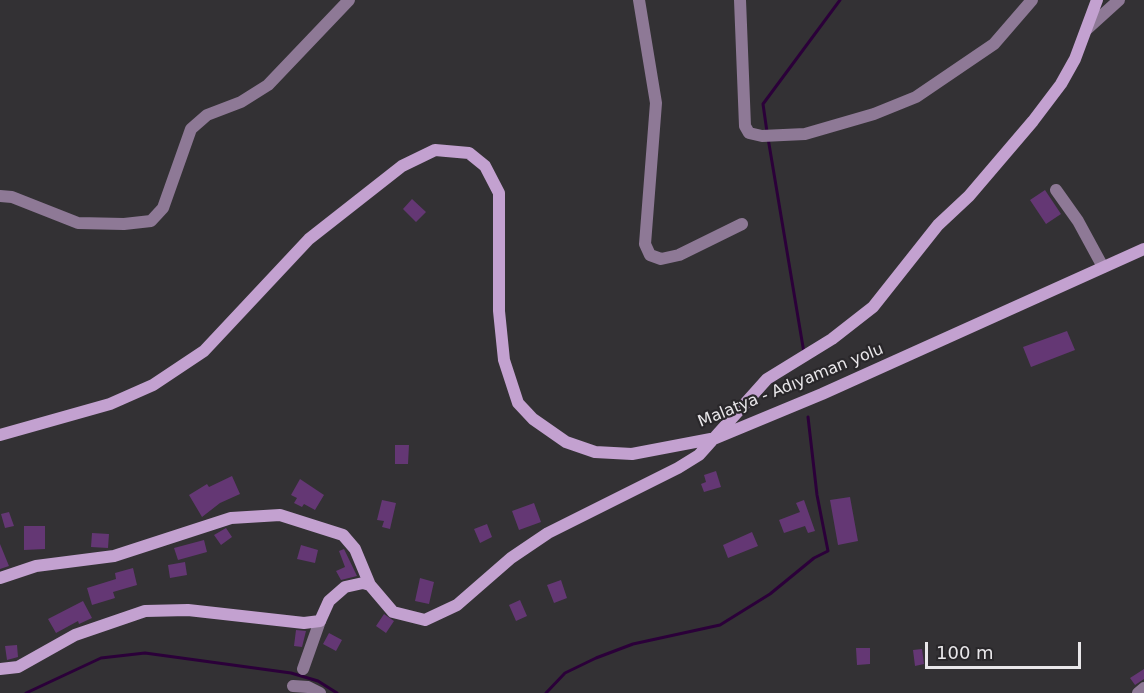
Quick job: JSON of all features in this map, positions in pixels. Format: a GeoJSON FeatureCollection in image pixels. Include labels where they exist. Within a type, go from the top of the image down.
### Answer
{"type":"FeatureCollection","features":[{"type":"Feature","properties":{"kind":"main road"},"geometry":{"type":"LineString","coordinates":[[0,578],[36,566],[114,556],[231,518],[280,515],[343,535],[355,549],[370,585],[393,612],[425,620],[457,605],[511,558],[548,533],[678,468],[699,455],[767,379],[832,339],[873,307],[938,225],[969,196],[1033,121],[1061,84],[1075,59],[1097,0]]}},
{"type":"Feature","properties":{"kind":"main road","name":"Malatya - Adıyaman yolu"},"geometry":{"type":"LineString","coordinates":[[0,435],[110,405],[153,386],[204,351],[309,239],[402,166],[435,150],[469,153],[486,166],[499,193],[499,311],[504,360],[518,403],[533,419],[566,442],[595,452],[632,454],[716,438],[822,394],[1144,249]]}},
{"type":"Feature","properties":{"kind":"main road"},"geometry":{"type":"LineString","coordinates":[[0,669],[18,667],[75,635],[145,611],[188,610],[304,623],[320,621],[329,601],[345,587],[363,583],[370,585]]}},
{"type":"Feature","properties":{"kind":"street"},"geometry":{"type":"LineString","coordinates":[[0,196],[12,196],[78,224],[124,224],[151,221],[163,208],[191,129],[207,115],[242,102],[268,85],[349,0]]}},
{"type":"Feature","properties":{"kind":"street"},"geometry":{"type":"LineString","coordinates":[[639,0],[656,103],[645,244],[650,255],[661,259],[680,255],[742,224]]}},
{"type":"Feature","properties":{"kind":"street"},"geometry":{"type":"LineString","coordinates":[[740,0],[745,126],[749,133],[776,136],[805,134],[874,114],[916,97],[994,44],[1032,0]]}},
{"type":"Feature","properties":{"kind":"street"},"geometry":{"type":"LineString","coordinates":[[1087,29],[1119,0]]}},
{"type":"Feature","properties":{"kind":"street"},"geometry":{"type":"LineString","coordinates":[[1056,190],[1078,221],[1102,267]]}},
{"type":"Feature","properties":{"kind":"street"},"geometry":{"type":"LineString","coordinates":[[320,621],[295,682],[320,693]]}},
{"type":"Feature","properties":{"kind":"street"},"geometry":{"type":"LineString","coordinates":[[1138,693],[1144,688]]}},
{"type":"Feature","properties":{"kind":"building"},"geometry":{"type":"Polygon","coordinates":[[[1045,190],[1061,214],[1046,224],[1030,200],[1045,190]]]}},
{"type":"Feature","properties":{"kind":"building"},"geometry":{"type":"Polygon","coordinates":[[[412,199],[426,212],[416,222],[403,209],[412,199]]]}},
{"type":"Feature","properties":{"kind":"building"},"geometry":{"type":"Polygon","coordinates":[[[1067,331],[1075,350],[1031,367],[1023,347],[1067,331]]]}},
{"type":"Feature","properties":{"kind":"building"},"geometry":{"type":"Polygon","coordinates":[[[395,445],[409,445],[408,464],[395,464],[395,445]]]}},
{"type":"Feature","properties":{"kind":"building"},"geometry":{"type":"Polygon","coordinates":[[[716,471],[721,487],[704,492],[701,484],[706,482],[704,475],[716,471]]]}},
{"type":"Feature","properties":{"kind":"building"},"geometry":{"type":"Polygon","coordinates":[[[232,476],[240,494],[220,503],[202,517],[189,495],[207,484],[209,487],[232,476]]]}},
{"type":"Feature","properties":{"kind":"building"},"geometry":{"type":"Polygon","coordinates":[[[300,479],[324,495],[315,510],[304,504],[302,507],[294,503],[297,498],[291,495],[300,479]]]}},
{"type":"Feature","properties":{"kind":"building"},"geometry":{"type":"Polygon","coordinates":[[[850,497],[858,541],[838,545],[830,500],[850,497]]]}},
{"type":"Feature","properties":{"kind":"building"},"geometry":{"type":"Polygon","coordinates":[[[382,500],[396,503],[390,529],[382,527],[384,521],[377,520],[382,500]]]}},
{"type":"Feature","properties":{"kind":"building"},"geometry":{"type":"Polygon","coordinates":[[[804,500],[815,531],[808,533],[805,526],[784,533],[779,520],[800,512],[796,503],[804,500]]]}},
{"type":"Feature","properties":{"kind":"building"},"geometry":{"type":"Polygon","coordinates":[[[534,503],[541,522],[519,530],[512,511],[534,503]]]}},
{"type":"Feature","properties":{"kind":"building"},"geometry":{"type":"Polygon","coordinates":[[[9,512],[14,526],[5,528],[1,514],[9,512]]]}},
{"type":"Feature","properties":{"kind":"building"},"geometry":{"type":"Polygon","coordinates":[[[487,524],[492,537],[480,543],[474,529],[487,524]]]}},
{"type":"Feature","properties":{"kind":"building"},"geometry":{"type":"Polygon","coordinates":[[[24,526],[45,526],[45,549],[24,550],[24,526]]]}},
{"type":"Feature","properties":{"kind":"building"},"geometry":{"type":"Polygon","coordinates":[[[226,528],[232,537],[221,545],[214,535],[226,528]]]}},
{"type":"Feature","properties":{"kind":"building"},"geometry":{"type":"Polygon","coordinates":[[[752,532],[758,546],[728,558],[723,545],[752,532]]]}},
{"type":"Feature","properties":{"kind":"building"},"geometry":{"type":"Polygon","coordinates":[[[92,533],[109,534],[108,548],[91,547],[92,533]]]}},
{"type":"Feature","properties":{"kind":"building"},"geometry":{"type":"Polygon","coordinates":[[[204,540],[207,552],[178,560],[174,548],[204,540]]]}},
{"type":"Feature","properties":{"kind":"building"},"geometry":{"type":"Polygon","coordinates":[[[0,544],[9,566],[0,569],[0,544]]]}},
{"type":"Feature","properties":{"kind":"building"},"geometry":{"type":"Polygon","coordinates":[[[301,545],[318,550],[315,563],[297,559],[301,545]]]}},
{"type":"Feature","properties":{"kind":"building"},"geometry":{"type":"Polygon","coordinates":[[[344,549],[357,576],[341,580],[336,571],[345,567],[339,551],[344,549]]]}},
{"type":"Feature","properties":{"kind":"building"},"geometry":{"type":"Polygon","coordinates":[[[185,562],[187,575],[170,578],[168,565],[185,562]]]}},
{"type":"Feature","properties":{"kind":"building"},"geometry":{"type":"Polygon","coordinates":[[[133,568],[137,585],[113,592],[115,598],[92,605],[87,588],[116,579],[115,573],[133,568]]]}},
{"type":"Feature","properties":{"kind":"building"},"geometry":{"type":"Polygon","coordinates":[[[420,578],[434,582],[429,604],[415,601],[420,578]]]}},
{"type":"Feature","properties":{"kind":"building"},"geometry":{"type":"Polygon","coordinates":[[[561,580],[567,598],[554,603],[547,585],[561,580]]]}},
{"type":"Feature","properties":{"kind":"building"},"geometry":{"type":"Polygon","coordinates":[[[520,600],[527,616],[516,621],[509,605],[520,600]]]}},
{"type":"Feature","properties":{"kind":"building"},"geometry":{"type":"Polygon","coordinates":[[[83,601],[92,618],[79,624],[78,621],[56,633],[48,619],[83,601]]]}},
{"type":"Feature","properties":{"kind":"building"},"geometry":{"type":"Polygon","coordinates":[[[384,614],[394,621],[386,633],[376,626],[384,614]]]}},
{"type":"Feature","properties":{"kind":"building"},"geometry":{"type":"Polygon","coordinates":[[[296,630],[306,631],[302,647],[294,646],[296,630]]]}},
{"type":"Feature","properties":{"kind":"building"},"geometry":{"type":"Polygon","coordinates":[[[329,633],[342,640],[336,651],[323,644],[329,633]]]}},
{"type":"Feature","properties":{"kind":"building"},"geometry":{"type":"Polygon","coordinates":[[[17,645],[18,657],[7,660],[5,646],[17,645]]]}},
{"type":"Feature","properties":{"kind":"building"},"geometry":{"type":"Polygon","coordinates":[[[856,648],[870,648],[870,664],[857,665],[856,648]]]}},
{"type":"Feature","properties":{"kind":"building"},"geometry":{"type":"Polygon","coordinates":[[[922,649],[924,664],[915,666],[913,650],[922,649]]]}},
{"type":"Feature","properties":{"kind":"building"},"geometry":{"type":"Polygon","coordinates":[[[1144,669],[1144,679],[1135,685],[1130,678],[1144,669]]]}},
{"type":"Feature","properties":{"kind":"waterway"},"geometry":{"type":"LineString","coordinates":[[767,132],[763,104],[840,0]]}},
{"type":"Feature","properties":{"kind":"waterway"},"geometry":{"type":"LineString","coordinates":[[768,138],[804,353]]}},
{"type":"Feature","properties":{"kind":"waterway"},"geometry":{"type":"LineString","coordinates":[[546,693],[565,673],[596,658],[633,644],[720,625],[770,594],[814,558],[828,551],[817,495],[808,417]]}},
{"type":"Feature","properties":{"kind":"waterway"},"geometry":{"type":"LineString","coordinates":[[26,693],[101,658],[145,653],[291,673],[318,681],[337,693]]}}]}
